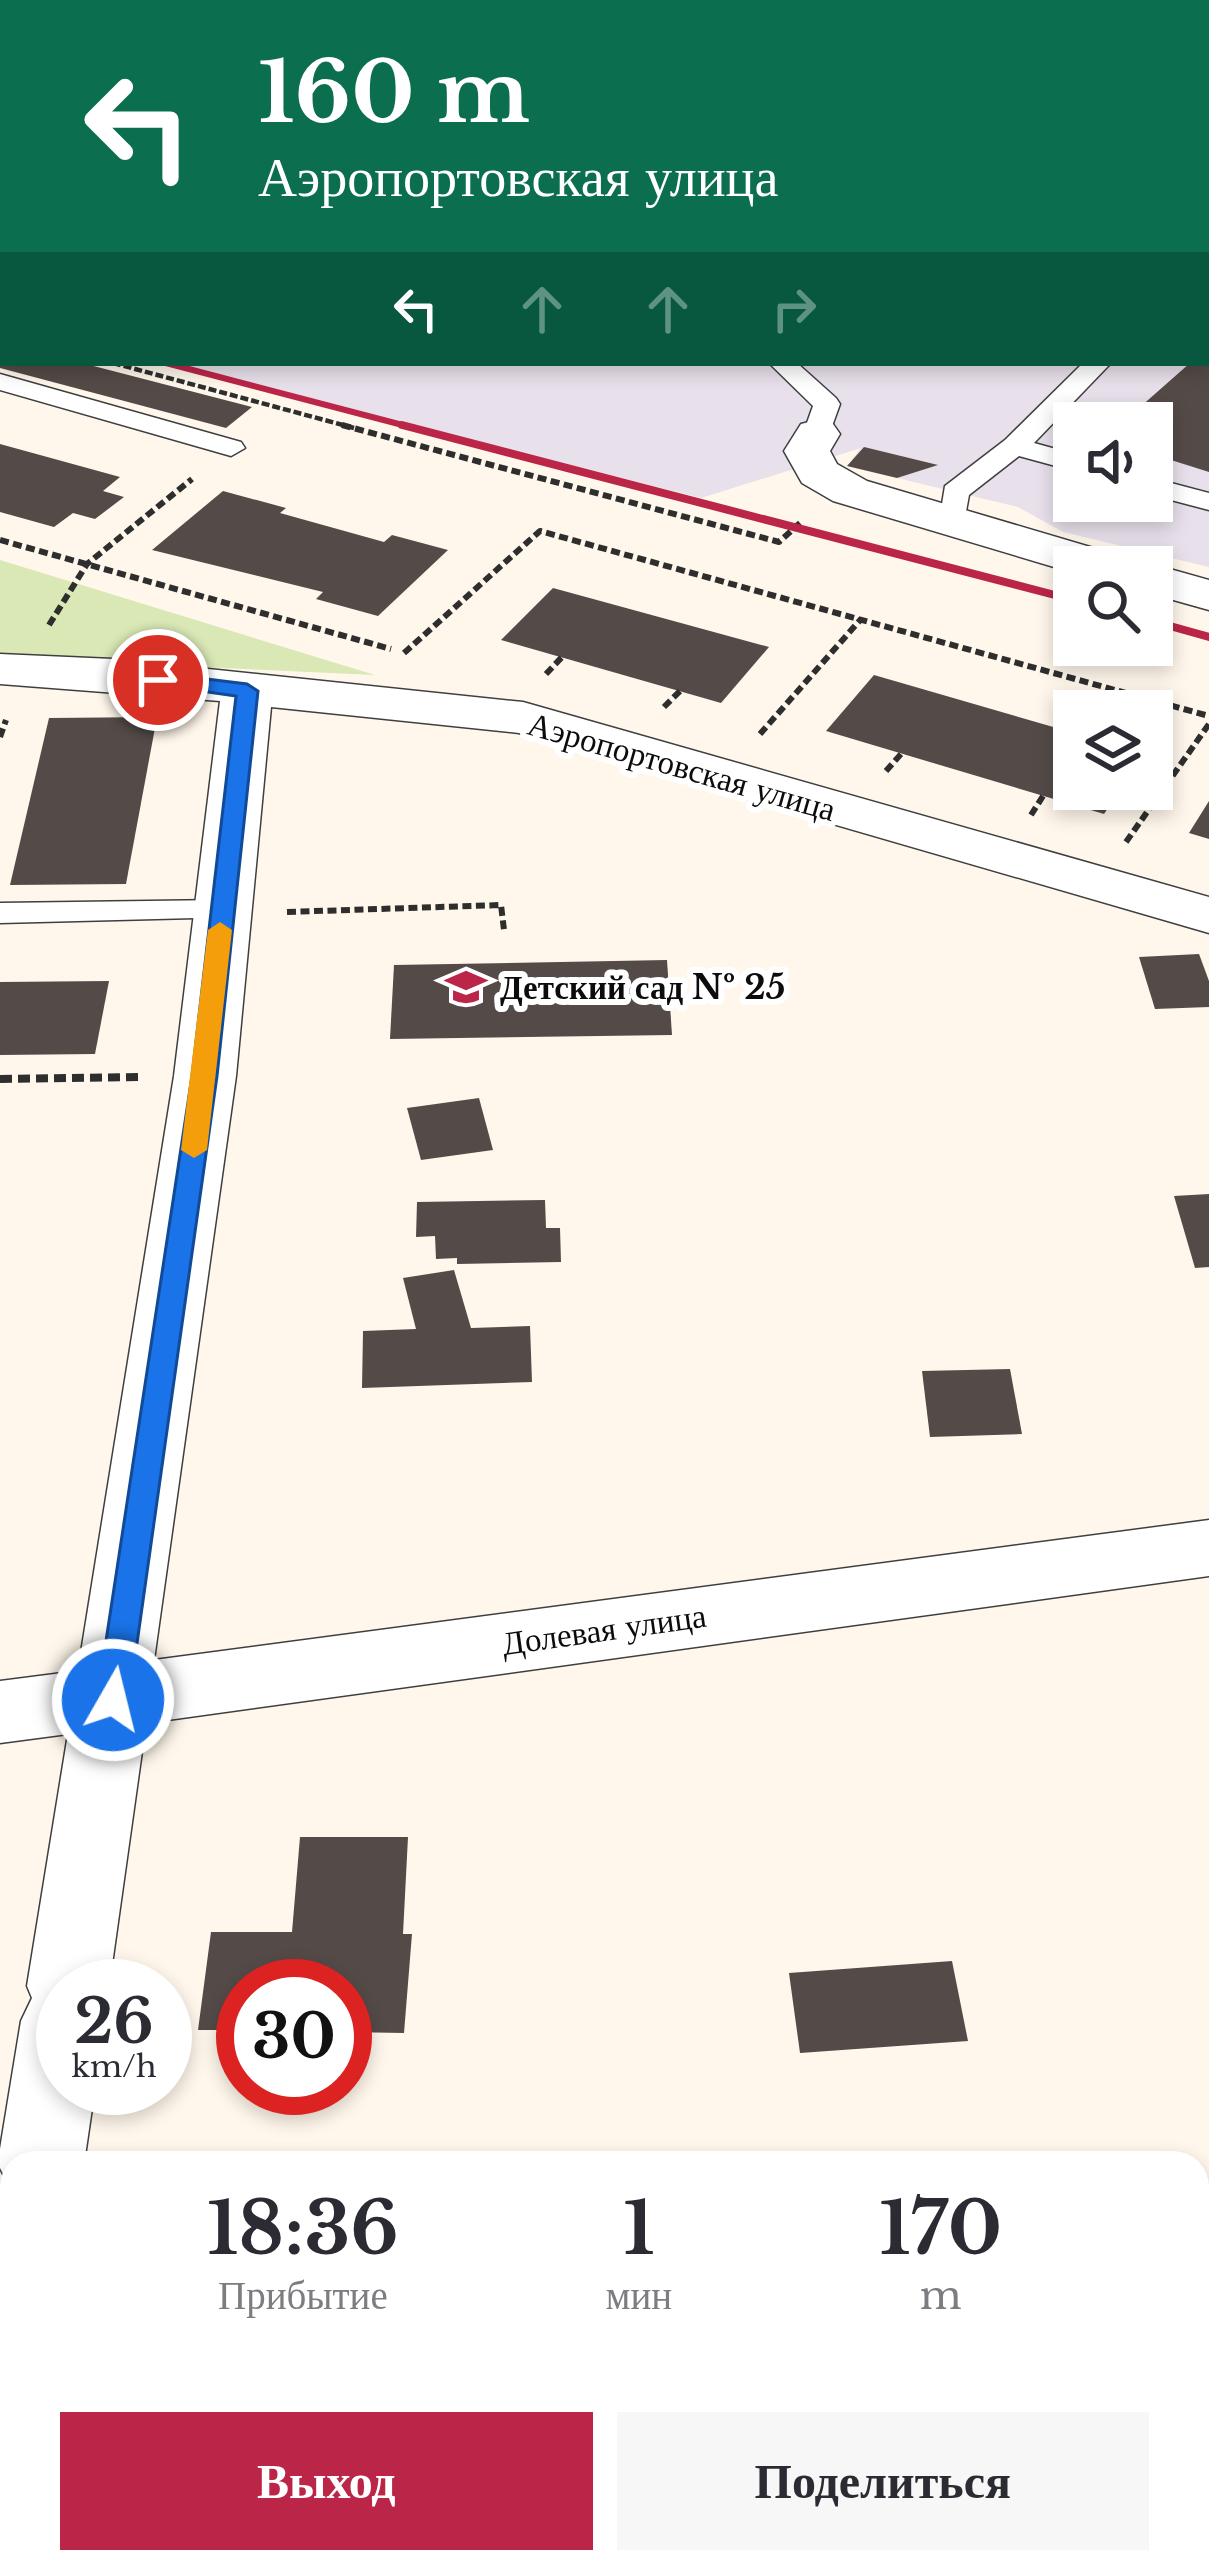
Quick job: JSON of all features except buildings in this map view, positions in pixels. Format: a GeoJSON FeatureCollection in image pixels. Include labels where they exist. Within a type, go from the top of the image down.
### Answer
{"type":"FeatureCollection","features":[{"type":"Feature","properties":{"kind":"street"},"geometry":{"type":"LineString","coordinates":[[817,434],[807,451],[819,473],[838,484],[1053,551]]}},
{"type":"Feature","properties":{"kind":"street"},"geometry":{"type":"LineString","coordinates":[[1173,585],[1209,595]]}},
{"type":"Feature","properties":{"kind":"street","name":"Аэропортовская улица"},"geometry":{"type":"LineString","coordinates":[[11,669],[113,674],[523,718],[1209,915]]}},
{"type":"Feature","properties":{"kind":"street"},"geometry":{"type":"LineString","coordinates":[[72,1959],[205,1076],[247,691]]}},
{"type":"Feature","properties":{"kind":"street","name":"Долевая улица"},"geometry":{"type":"LineString","coordinates":[[0,1712],[1209,1548]]}},
{"type":"Feature","properties":{"kind":"street"},"geometry":{"type":"LineString","coordinates":[[43,2151],[48,2115]]}},
{"type":"Feature","properties":{"kind":"lane"},"geometry":{"type":"LineString","coordinates":[[785,366],[827,404],[817,434]]}},
{"type":"Feature","properties":{"kind":"lane"},"geometry":{"type":"LineString","coordinates":[[953,522],[955,492],[1015,446],[1094,366]]}},
{"type":"Feature","properties":{"kind":"lane"},"geometry":{"type":"LineString","coordinates":[[0,382],[231,448]]}},
{"type":"Feature","properties":{"kind":"lane"},"geometry":{"type":"LineString","coordinates":[[1015,446],[1053,457]]}},
{"type":"Feature","properties":{"kind":"lane"},"geometry":{"type":"LineString","coordinates":[[1173,492],[1209,502]]}},
{"type":"Feature","properties":{"kind":"lane"},"geometry":{"type":"LineString","coordinates":[[0,913],[222,910]]}},
{"type":"Feature","properties":{"kind":"path"},"geometry":{"type":"LineString","coordinates":[[124,366],[779,542],[838,484]]}},
{"type":"Feature","properties":{"kind":"path"},"geometry":{"type":"LineString","coordinates":[[0,737],[11,669],[87,564],[231,448]]}},
{"type":"Feature","properties":{"kind":"path"},"geometry":{"type":"LineString","coordinates":[[404,653],[540,531],[1209,720],[1118,853]]}},
{"type":"Feature","properties":{"kind":"path"},"geometry":{"type":"LineString","coordinates":[[747,748],[861,619]]}},
{"type":"Feature","properties":{"kind":"path"},"geometry":{"type":"LineString","coordinates":[[222,910],[500,905],[504,930]]}},
{"type":"Feature","properties":{"kind":"path"},"geometry":{"type":"LineString","coordinates":[[0,1079],[205,1076]]}},
{"type":"Feature","properties":{"kind":"shaded area"},"geometry":{"type":"Polygon","coordinates":[[[179,366],[1209,366],[1209,567],[1173,558],[1173,546],[1121,546],[1063,532],[1018,507],[847,466],[861,448],[701,498],[179,366]]]}},
{"type":"Feature","properties":{"kind":"green space"},"geometry":{"type":"Polygon","coordinates":[[[0,560],[375,675],[0,658],[0,560]]]}},
{"type":"Feature","properties":{"kind":"railway"},"geometry":{"type":"LineString","coordinates":[[177,366],[414,428]]}},
{"type":"Feature","properties":{"kind":"railway"},"geometry":{"type":"LineString","coordinates":[[402,425],[1053,595]]}},
{"type":"Feature","properties":{"kind":"railway"},"geometry":{"type":"LineString","coordinates":[[1173,627],[1209,637]]}},
{"type":"Feature","properties":{"kind":"slow traffic"},"geometry":{"type":"LineString","coordinates":[[194,1150],[220,930]]}},
{"type":"Feature","properties":{"kind":"place","name":"Детский сад № 25"},"geometry":{"type":"Point","coordinates":[466,987]}},
{"type":"Feature","properties":{"kind":"route"},"geometry":{"type":"LineString","coordinates":[[113,1700],[205,1076],[247,691],[158,680]]}}]}
